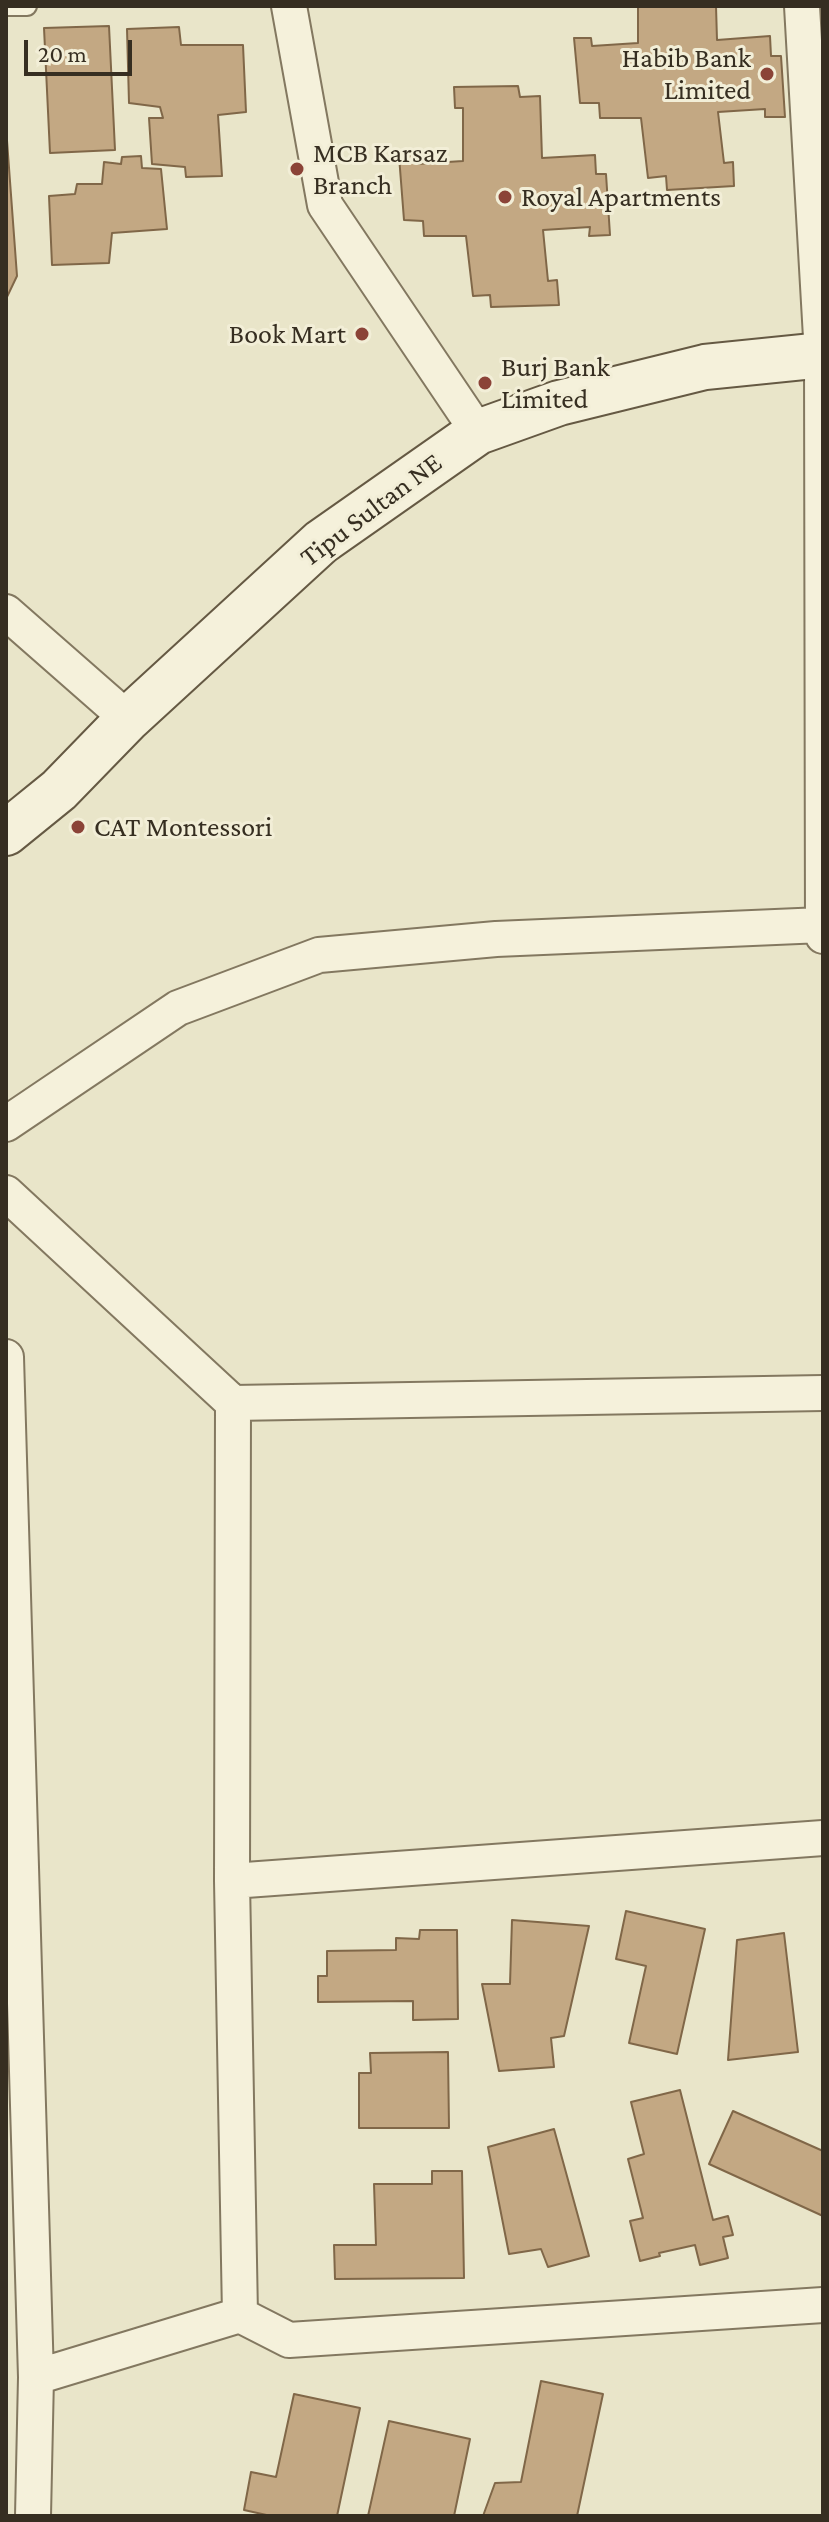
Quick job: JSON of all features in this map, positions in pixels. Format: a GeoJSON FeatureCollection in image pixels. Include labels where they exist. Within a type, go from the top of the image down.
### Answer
{"type":"FeatureCollection","features":[{"type":"Feature","properties":{"kind":"main road","name":"Tipu Sultan NE"},"geometry":{"type":"LineString","coordinates":[[6,833],[59,790],[128,719],[321,542],[478,432],[559,403],[705,367],[822,355]]}},
{"type":"Feature","properties":{"kind":"street"},"geometry":{"type":"LineString","coordinates":[[289,6],[325,205],[478,432]]}},
{"type":"Feature","properties":{"kind":"street"},"geometry":{"type":"LineString","coordinates":[[6,1124],[178,1008],[319,955],[496,939],[822,930],[822,355],[802,6]]}},
{"type":"Feature","properties":{"kind":"street"},"geometry":{"type":"LineString","coordinates":[[6,612],[128,719]]}},
{"type":"Feature","properties":{"kind":"street"},"geometry":{"type":"LineString","coordinates":[[6,1193],[233,1403],[823,1393]]}},
{"type":"Feature","properties":{"kind":"street"},"geometry":{"type":"LineString","coordinates":[[6,1357],[36,2377],[33,2516]]}},
{"type":"Feature","properties":{"kind":"street"},"geometry":{"type":"LineString","coordinates":[[233,1403],[232,1881],[240,2315]]}},
{"type":"Feature","properties":{"kind":"street"},"geometry":{"type":"LineString","coordinates":[[232,1881],[823,1838]]}},
{"type":"Feature","properties":{"kind":"street"},"geometry":{"type":"LineString","coordinates":[[36,2377],[240,2315],[289,2340],[823,2305]]}},
{"type":"Feature","properties":{"kind":"lane"},"geometry":{"type":"LineString","coordinates":[[6,6],[27,6]]}},
{"type":"Feature","properties":{"kind":"building","name":"Royal Apartments"},"geometry":{"type":"Polygon","coordinates":[[[638,6],[716,6],[717,40],[770,36],[771,56],[781,56],[785,117],[765,117],[765,109],[718,112],[724,163],[733,162],[734,186],[667,190],[666,176],[648,178],[641,118],[600,118],[599,103],[580,103],[574,38],[591,38],[592,46],[638,43],[638,6]]]}},
{"type":"Feature","properties":{"kind":"building"},"geometry":{"type":"Polygon","coordinates":[[[109,26],[115,150],[50,153],[44,28],[109,26]]]}},
{"type":"Feature","properties":{"kind":"building"},"geometry":{"type":"Polygon","coordinates":[[[179,27],[181,45],[243,45],[246,112],[218,115],[222,176],[186,177],[185,167],[152,164],[149,118],[163,118],[160,107],[129,103],[127,29],[179,27]]]}},
{"type":"Feature","properties":{"kind":"building","name":"Royal Apartments"},"geometry":{"type":"Polygon","coordinates":[[[518,86],[520,97],[540,96],[542,158],[595,155],[596,174],[606,174],[610,235],[589,236],[590,227],[543,230],[548,281],[557,280],[559,305],[491,307],[490,295],[473,296],[466,236],[424,236],[423,221],[404,220],[399,156],[415,155],[417,164],[463,161],[463,108],[455,108],[454,87],[518,86]]]}},
{"type":"Feature","properties":{"kind":"building"},"geometry":{"type":"Polygon","coordinates":[[[6,127],[17,276],[6,299],[6,127]]]}},
{"type":"Feature","properties":{"kind":"building"},"geometry":{"type":"Polygon","coordinates":[[[141,156],[142,168],[161,169],[167,229],[112,233],[109,263],[52,265],[49,196],[75,194],[77,184],[102,184],[104,162],[121,164],[122,157],[141,156]]]}},
{"type":"Feature","properties":{"kind":"building"},"geometry":{"type":"Polygon","coordinates":[[[626,1911],[705,1929],[677,2054],[629,2043],[646,1966],[616,1959],[626,1911]]]}},
{"type":"Feature","properties":{"kind":"building"},"geometry":{"type":"Polygon","coordinates":[[[512,1920],[589,1926],[564,2036],[551,2038],[554,2067],[499,2071],[482,1984],[510,1984],[512,1920]]]}},
{"type":"Feature","properties":{"kind":"building"},"geometry":{"type":"Polygon","coordinates":[[[420,1930],[457,1930],[458,2019],[413,2020],[413,2001],[318,2002],[318,1976],[327,1976],[327,1951],[396,1950],[396,1938],[419,1939],[420,1930]]]}},
{"type":"Feature","properties":{"kind":"building"},"geometry":{"type":"Polygon","coordinates":[[[784,1933],[798,2052],[728,2060],[737,1940],[784,1933]]]}},
{"type":"Feature","properties":{"kind":"building"},"geometry":{"type":"Polygon","coordinates":[[[448,2052],[449,2128],[359,2128],[359,2073],[371,2073],[370,2053],[448,2052]]]}},
{"type":"Feature","properties":{"kind":"building"},"geometry":{"type":"Polygon","coordinates":[[[680,2090],[713,2220],[728,2216],[733,2235],[723,2237],[728,2258],[700,2265],[695,2245],[640,2261],[630,2221],[643,2218],[628,2159],[644,2154],[631,2102],[680,2090]]]}},
{"type":"Feature","properties":{"kind":"building"},"geometry":{"type":"Polygon","coordinates":[[[733,2111],[823,2151],[823,2216],[709,2164],[733,2111]]]}},
{"type":"Feature","properties":{"kind":"building"},"geometry":{"type":"Polygon","coordinates":[[[554,2129],[589,2256],[548,2267],[541,2249],[509,2254],[488,2147],[554,2129]]]}},
{"type":"Feature","properties":{"kind":"building"},"geometry":{"type":"Polygon","coordinates":[[[432,2171],[462,2171],[464,2278],[335,2279],[334,2245],[376,2245],[374,2184],[432,2184],[432,2171]]]}},
{"type":"Feature","properties":{"kind":"building"},"geometry":{"type":"Polygon","coordinates":[[[541,2381],[603,2394],[577,2516],[483,2516],[495,2483],[521,2482],[541,2381]]]}},
{"type":"Feature","properties":{"kind":"building"},"geometry":{"type":"Polygon","coordinates":[[[294,2394],[360,2408],[337,2516],[271,2516],[244,2510],[251,2472],[276,2477],[294,2394]]]}},
{"type":"Feature","properties":{"kind":"building"},"geometry":{"type":"Polygon","coordinates":[[[389,2421],[470,2439],[454,2516],[368,2516],[389,2421]]]}},
{"type":"Feature","properties":{"kind":"place","name":"Habib Bank Limited"},"geometry":{"type":"Point","coordinates":[767,74]}},
{"type":"Feature","properties":{"kind":"place","name":"MCB Karsaz Branch"},"geometry":{"type":"Point","coordinates":[297,169]}},
{"type":"Feature","properties":{"kind":"place","name":"Royal Apartments"},"geometry":{"type":"Point","coordinates":[505,197]}},
{"type":"Feature","properties":{"kind":"place","name":"Book Mart"},"geometry":{"type":"Point","coordinates":[362,334]}},
{"type":"Feature","properties":{"kind":"place","name":"Burj Bank Limited"},"geometry":{"type":"Point","coordinates":[485,383]}},
{"type":"Feature","properties":{"kind":"place","name":"CAT Montessori"},"geometry":{"type":"Point","coordinates":[78,827]}}]}
